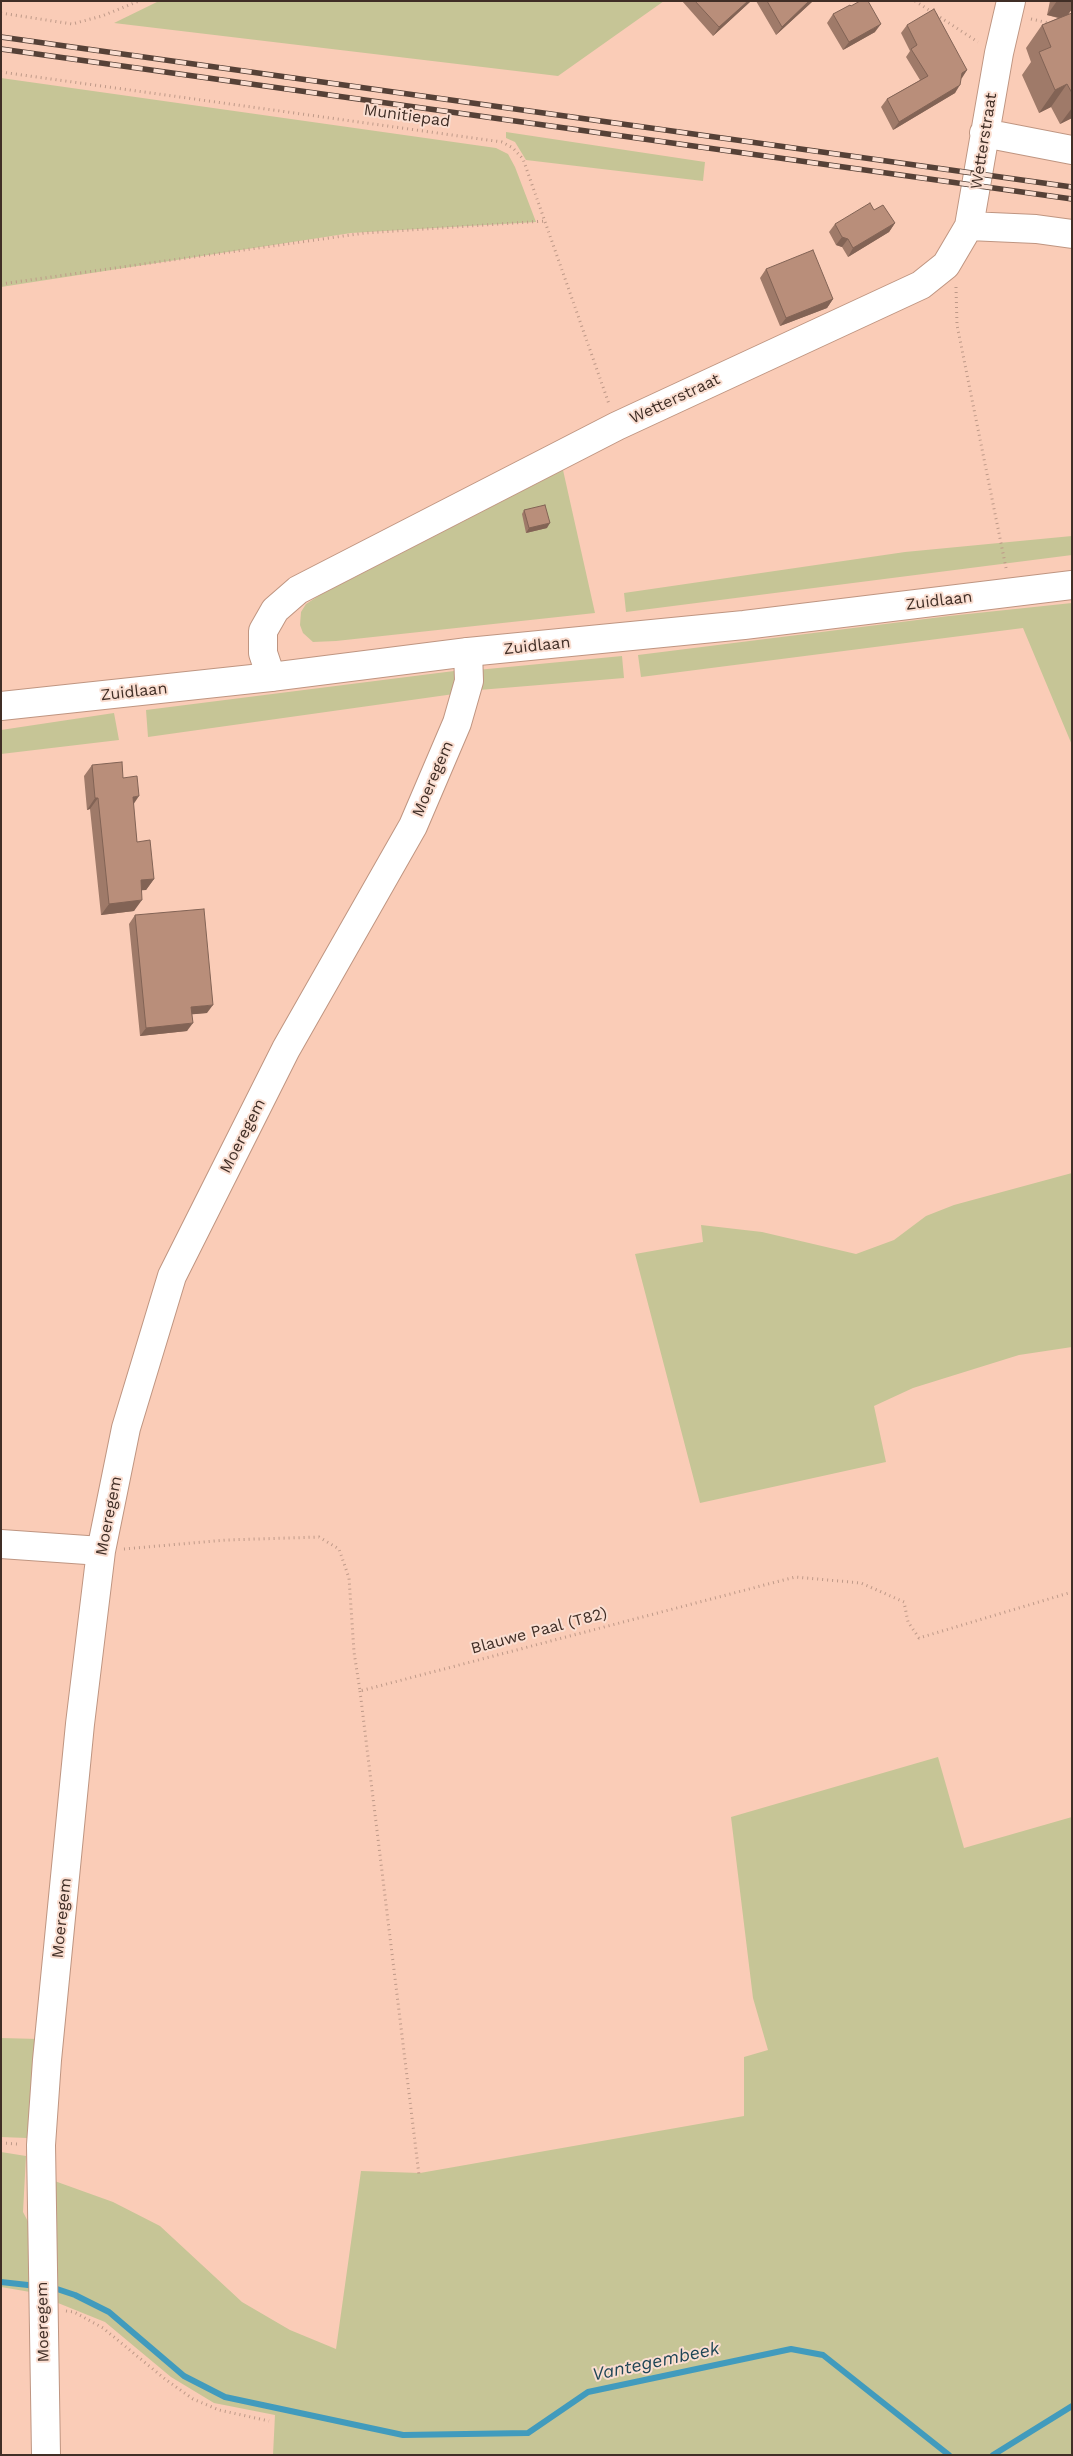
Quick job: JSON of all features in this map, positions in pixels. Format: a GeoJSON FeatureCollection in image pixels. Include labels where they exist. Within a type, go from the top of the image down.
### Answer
{"type":"FeatureCollection","features":[{"type":"Feature","properties":{"kind":"street","name":"Wetterstraat"},"geometry":{"type":"LineString","coordinates":[[271,677],[263,653],[263,632],[275,610],[298,590],[617,426],[921,285],[946,265],[969,226],[999,53],[1010,8]]}},
{"type":"Feature","properties":{"kind":"street"},"geometry":{"type":"LineString","coordinates":[[984,133],[1072,150]]}},
{"type":"Feature","properties":{"kind":"street"},"geometry":{"type":"LineString","coordinates":[[969,226],[1036,229],[1072,234]]}},
{"type":"Feature","properties":{"kind":"street","name":"Zuidlaan"},"geometry":{"type":"LineString","coordinates":[[1,706],[271,677],[468,652],[744,624],[1072,585]]}},
{"type":"Feature","properties":{"kind":"street","name":"Moeregem"},"geometry":{"type":"LineString","coordinates":[[46,2455],[40,2145],[80,1724],[101,1551],[126,1428],[172,1276],[286,1049],[413,826],[457,723],[469,681],[468,652]]}},
{"type":"Feature","properties":{"kind":"street"},"geometry":{"type":"LineString","coordinates":[[1,1544],[101,1551]]}},
{"type":"Feature","properties":{"kind":"path"},"geometry":{"type":"LineString","coordinates":[[1,14],[72,24],[102,16],[139,1]]}},
{"type":"Feature","properties":{"kind":"path"},"geometry":{"type":"LineString","coordinates":[[915,1],[975,41],[999,53]]}},
{"type":"Feature","properties":{"kind":"path"},"geometry":{"type":"LineString","coordinates":[[1010,8],[1057,25]]}},
{"type":"Feature","properties":{"kind":"path","name":"Munitiepad"},"geometry":{"type":"LineString","coordinates":[[1,72],[502,142],[513,148],[523,159],[617,426]]}},
{"type":"Feature","properties":{"kind":"path"},"geometry":{"type":"LineString","coordinates":[[1,284],[365,233],[545,221]]}},
{"type":"Feature","properties":{"kind":"path"},"geometry":{"type":"LineString","coordinates":[[955,249],[957,325],[1011,592]]}},
{"type":"Feature","properties":{"kind":"path"},"geometry":{"type":"LineString","coordinates":[[101,1551],[226,1540],[319,1537],[340,1549],[349,1578],[354,1652],[419,2175]]}},
{"type":"Feature","properties":{"kind":"path","name":"Blauwe Paal (T82)"},"geometry":{"type":"LineString","coordinates":[[360,1691],[795,1578],[860,1583],[904,1602],[908,1622],[919,1638],[1072,1592]]}},
{"type":"Feature","properties":{"kind":"path"},"geometry":{"type":"LineString","coordinates":[[43,2307],[74,2312],[103,2328],[165,2379],[193,2399],[219,2410],[269,2422]]}},
{"type":"Feature","properties":{"kind":"shaded area"},"geometry":{"type":"Polygon","coordinates":[[[159,1],[664,1],[558,76],[114,23],[159,1]]]}},
{"type":"Feature","properties":{"kind":"shaded area"},"geometry":{"type":"Polygon","coordinates":[[[1,78],[496,148],[508,154],[515,167],[536,222],[351,233],[1,287],[1,78]]]}},
{"type":"Feature","properties":{"kind":"shaded area"},"geometry":{"type":"Polygon","coordinates":[[[506,132],[705,162],[703,181],[526,160],[515,142],[506,138],[506,132]]]}},
{"type":"Feature","properties":{"kind":"shaded area"},"geometry":{"type":"Polygon","coordinates":[[[563,470],[595,613],[336,641],[313,642],[303,633],[300,625],[301,612],[306,604],[320,595],[563,470]]]}},
{"type":"Feature","properties":{"kind":"shaded area"},"geometry":{"type":"Polygon","coordinates":[[[1072,536],[1072,555],[626,612],[624,593],[905,552],[1072,536]]]}},
{"type":"Feature","properties":{"kind":"shaded area"},"geometry":{"type":"Polygon","coordinates":[[[1072,603],[1072,745],[1023,628],[641,677],[638,655],[949,616],[1072,603]]]}},
{"type":"Feature","properties":{"kind":"shaded area"},"geometry":{"type":"Polygon","coordinates":[[[622,656],[624,678],[479,690],[477,670],[622,656]]]}},
{"type":"Feature","properties":{"kind":"shaded area"},"geometry":{"type":"Polygon","coordinates":[[[454,671],[454,694],[148,737],[146,710],[454,671]]]}},
{"type":"Feature","properties":{"kind":"shaded area"},"geometry":{"type":"Polygon","coordinates":[[[114,713],[119,740],[1,754],[1,730],[114,713]]]}},
{"type":"Feature","properties":{"kind":"shaded area"},"geometry":{"type":"Polygon","coordinates":[[[1072,1173],[1072,1347],[1019,1355],[913,1388],[874,1406],[886,1462],[700,1503],[635,1254],[703,1242],[701,1225],[762,1232],[856,1254],[894,1240],[926,1216],[954,1205],[1072,1173]]]}},
{"type":"Feature","properties":{"kind":"shaded area"},"geometry":{"type":"Polygon","coordinates":[[[938,1757],[964,1848],[1072,1817],[1072,2455],[273,2455],[275,2415],[214,2403],[171,2377],[105,2322],[58,2303],[49,2179],[113,2202],[160,2226],[242,2302],[290,2330],[336,2349],[361,2171],[420,2173],[744,2116],[744,2057],[768,2050],[753,1998],[731,1817],[938,1757]]]}},
{"type":"Feature","properties":{"kind":"shaded area"},"geometry":{"type":"Polygon","coordinates":[[[1,2038],[39,2039],[34,2130],[27,2138],[1,2137],[1,2038]]]}},
{"type":"Feature","properties":{"kind":"shaded area"},"geometry":{"type":"Polygon","coordinates":[[[1,2152],[26,2156],[23,2212],[36,2237],[36,2293],[1,2287],[1,2152]]]}},
{"type":"Feature","properties":{"kind":"building"},"geometry":{"type":"Polygon","coordinates":[[[695,1],[748,1],[719,27],[695,1]]]}},
{"type":"Feature","properties":{"kind":"building"},"geometry":{"type":"Polygon","coordinates":[[[767,1],[809,1],[782,27],[767,1]]]}},
{"type":"Feature","properties":{"kind":"building"},"geometry":{"type":"Polygon","coordinates":[[[860,1],[868,1],[881,24],[849,42],[833,14],[860,1]]]}},
{"type":"Feature","properties":{"kind":"building"},"geometry":{"type":"Polygon","coordinates":[[[934,9],[967,70],[962,73],[960,85],[899,122],[887,99],[928,76],[911,49],[917,45],[907,25],[934,9]]]}},
{"type":"Feature","properties":{"kind":"building"},"geometry":{"type":"Polygon","coordinates":[[[1072,13],[1072,93],[1067,84],[1055,90],[1039,52],[1051,47],[1042,25],[1072,13]]]}},
{"type":"Feature","properties":{"kind":"building"},"geometry":{"type":"Polygon","coordinates":[[[870,203],[874,210],[883,205],[895,223],[853,248],[848,239],[842,237],[835,224],[870,203]]]}},
{"type":"Feature","properties":{"kind":"building"},"geometry":{"type":"Polygon","coordinates":[[[813,250],[833,299],[786,318],[766,269],[813,250]]]}},
{"type":"Feature","properties":{"kind":"building"},"geometry":{"type":"Polygon","coordinates":[[[545,505],[550,523],[529,528],[524,510],[545,505]]]}},
{"type":"Feature","properties":{"kind":"building"},"geometry":{"type":"Polygon","coordinates":[[[122,762],[123,778],[137,776],[139,796],[133,797],[137,842],[150,840],[154,879],[141,880],[142,900],[109,904],[98,798],[95,798],[92,765],[122,762]]]}},
{"type":"Feature","properties":{"kind":"building"},"geometry":{"type":"Polygon","coordinates":[[[204,909],[213,1005],[191,1007],[193,1023],[146,1028],[135,915],[204,909]]]}},
{"type":"Feature","properties":{"kind":"waterway","name":"Vantegembeek"},"geometry":{"type":"LineString","coordinates":[[1,2282],[37,2286]]}},
{"type":"Feature","properties":{"kind":"waterway","name":"Vantegembeek"},"geometry":{"type":"LineString","coordinates":[[54,2288],[75,2295],[109,2312],[184,2376],[225,2397],[403,2435],[528,2433],[588,2392],[791,2349],[823,2355],[949,2455]]}},
{"type":"Feature","properties":{"kind":"waterway"},"geometry":{"type":"LineString","coordinates":[[993,2455],[1072,2406]]}},
{"type":"Feature","properties":{"kind":"railway"},"geometry":{"type":"LineString","coordinates":[[1,37],[1072,187]]}},
{"type":"Feature","properties":{"kind":"railway"},"geometry":{"type":"LineString","coordinates":[[1,49],[1072,199]]}}]}
